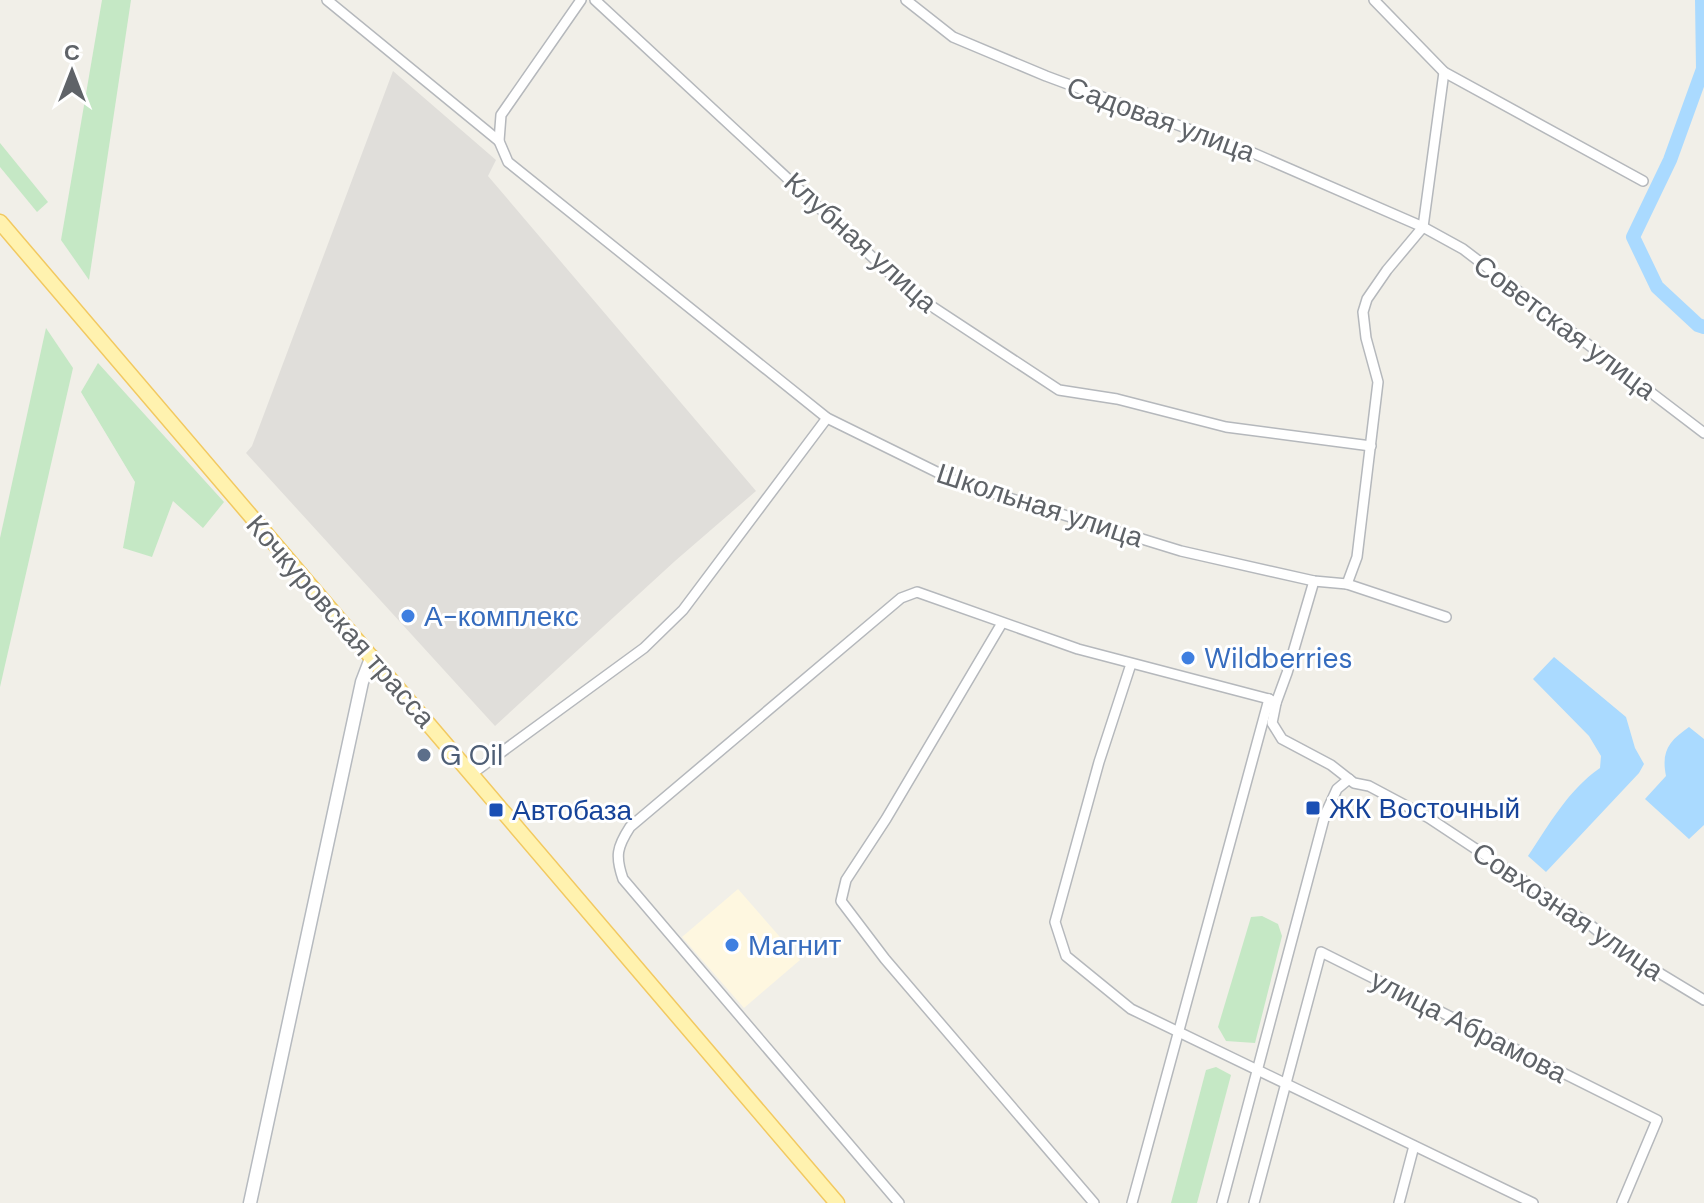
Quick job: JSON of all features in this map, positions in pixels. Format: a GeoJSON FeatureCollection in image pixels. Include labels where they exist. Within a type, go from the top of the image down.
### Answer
{"type":"FeatureCollection","features":[{"type":"Feature","properties":{"kind":"main road","name":"Кочкуровская трасса"},"geometry":{"type":"LineString","coordinates":[[0,222],[837,1203]]}},
{"type":"Feature","properties":{"kind":"street","name":"Школьная улица"},"geometry":{"type":"LineString","coordinates":[[327,0],[499,141],[508,162],[827,418],[957,482],[996,496],[1181,551],[1314,581],[1347,584],[1446,617]]}},
{"type":"Feature","properties":{"kind":"street"},"geometry":{"type":"LineString","coordinates":[[499,141],[501,115],[581,0]]}},
{"type":"Feature","properties":{"kind":"street","name":"Клубная улица"},"geometry":{"type":"LineString","coordinates":[[595,0],[910,292],[1029,373],[1059,390],[1117,399],[1226,427],[1371,446]]}},
{"type":"Feature","properties":{"kind":"street","name":"Садовая улица"},"geometry":{"type":"LineString","coordinates":[[906,0],[953,37],[1046,76],[1253,153],[1423,227]]}},
{"type":"Feature","properties":{"kind":"street"},"geometry":{"type":"LineString","coordinates":[[1374,0],[1444,72],[1643,181]]}},
{"type":"Feature","properties":{"kind":"street"},"geometry":{"type":"LineString","coordinates":[[1347,584],[1357,557],[1378,382],[1366,338],[1363,312],[1367,299],[1387,270],[1423,227],[1444,72]]}},
{"type":"Feature","properties":{"kind":"street","name":"Советская улица"},"geometry":{"type":"LineString","coordinates":[[1423,227],[1463,249],[1704,433]]}},
{"type":"Feature","properties":{"kind":"street"},"geometry":{"type":"LineString","coordinates":[[473,773],[644,648],[683,610],[827,418]]}},
{"type":"Feature","properties":{"kind":"street"},"geometry":{"type":"LineString","coordinates":[[1132,1203],[1177,1031],[1273,701],[1287,673],[1314,581]]}},
{"type":"Feature","properties":{"kind":"street"},"geometry":{"type":"LineString","coordinates":[[899,1203],[623,879],[618,865],[618,845],[630,827],[901,598],[917,592],[1131,664],[1273,701]]}},
{"type":"Feature","properties":{"kind":"street"},"geometry":{"type":"LineString","coordinates":[[1002,623],[886,819],[846,880],[841,901],[885,959],[1094,1203]]}},
{"type":"Feature","properties":{"kind":"street"},"geometry":{"type":"LineString","coordinates":[[250,1203],[362,682],[372,656]]}},
{"type":"Feature","properties":{"kind":"street"},"geometry":{"type":"LineString","coordinates":[[1131,664],[1099,762],[1055,922],[1066,956],[1131,1009],[1533,1203]]}},
{"type":"Feature","properties":{"kind":"street","name":"Совхозная улица"},"geometry":{"type":"LineString","coordinates":[[1273,701],[1272,723],[1282,739],[1331,765],[1354,783],[1369,786],[1429,818],[1589,924],[1623,951],[1704,1000]]}},
{"type":"Feature","properties":{"kind":"street"},"geometry":{"type":"LineString","coordinates":[[1222,1203],[1325,815],[1337,789],[1349,779]]}},
{"type":"Feature","properties":{"kind":"street","name":"улица Абрамова"},"geometry":{"type":"LineString","coordinates":[[1285,1083],[1321,952],[1657,1120],[1622,1203]]}},
{"type":"Feature","properties":{"kind":"street"},"geometry":{"type":"LineString","coordinates":[[1254,1203],[1285,1083]]}},
{"type":"Feature","properties":{"kind":"street"},"geometry":{"type":"LineString","coordinates":[[1399,1203],[1414,1146]]}},
{"type":"Feature","properties":{"kind":"shaded area"},"geometry":{"type":"Polygon","coordinates":[[[393,71],[496,160],[488,176],[756,491],[495,726],[246,453],[252,446],[393,71]]]}},
{"type":"Feature","properties":{"kind":"shaded area"},"geometry":{"type":"Polygon","coordinates":[[[738,889],[800,960],[744,1008],[682,937],[738,889]]]}},
{"type":"Feature","properties":{"kind":"green space"},"geometry":{"type":"Polygon","coordinates":[[[102,0],[131,0],[89,280],[61,240],[102,0]]]}},
{"type":"Feature","properties":{"kind":"green space"},"geometry":{"type":"Polygon","coordinates":[[[0,143],[48,202],[37,212],[0,167],[0,143]]]}},
{"type":"Feature","properties":{"kind":"green space"},"geometry":{"type":"Polygon","coordinates":[[[46,328],[73,368],[0,687],[0,538],[46,328]]]}},
{"type":"Feature","properties":{"kind":"green space"},"geometry":{"type":"Polygon","coordinates":[[[98,363],[224,502],[203,528],[173,501],[152,557],[123,548],[135,482],[81,392],[98,363]]]}},
{"type":"Feature","properties":{"kind":"green space"},"geometry":{"type":"Polygon","coordinates":[[[1262,916],[1278,924],[1282,936],[1255,1043],[1226,1041],[1218,1027],[1251,917],[1262,916]]]}},
{"type":"Feature","properties":{"kind":"green space"},"geometry":{"type":"Polygon","coordinates":[[[1216,1067],[1231,1075],[1197,1203],[1171,1203],[1206,1070],[1216,1067]]]}},
{"type":"Feature","properties":{"kind":"water"},"geometry":{"type":"Polygon","coordinates":[[[1554,657],[1626,717],[1635,748],[1644,764],[1546,872],[1528,856],[1569,797],[1600,768],[1601,756],[1589,736],[1533,679],[1554,657]]]}},
{"type":"Feature","properties":{"kind":"water"},"geometry":{"type":"Polygon","coordinates":[[[1689,727],[1704,739],[1704,825],[1689,839],[1645,799],[1666,776],[1668,747],[1689,727]]]}},
{"type":"Feature","properties":{"kind":"waterway"},"geometry":{"type":"LineString","coordinates":[[1702,0],[1703,69],[1670,160],[1633,237],[1657,287],[1704,327]]}},
{"type":"Feature","properties":{"kind":"place","name":"А-комплекс"},"geometry":{"type":"Point","coordinates":[408,616]}},
{"type":"Feature","properties":{"kind":"place","name":"Wildberries"},"geometry":{"type":"Point","coordinates":[1188,658]}},
{"type":"Feature","properties":{"kind":"place","name":"G Oil"},"geometry":{"type":"Point","coordinates":[424,755]}},
{"type":"Feature","properties":{"kind":"place","name":"ЖК Восточный"},"geometry":{"type":"Point","coordinates":[1313,808]}},
{"type":"Feature","properties":{"kind":"place","name":"Автобаза"},"geometry":{"type":"Point","coordinates":[496,810]}},
{"type":"Feature","properties":{"kind":"place","name":"Магнит"},"geometry":{"type":"Point","coordinates":[732,945]}}]}
